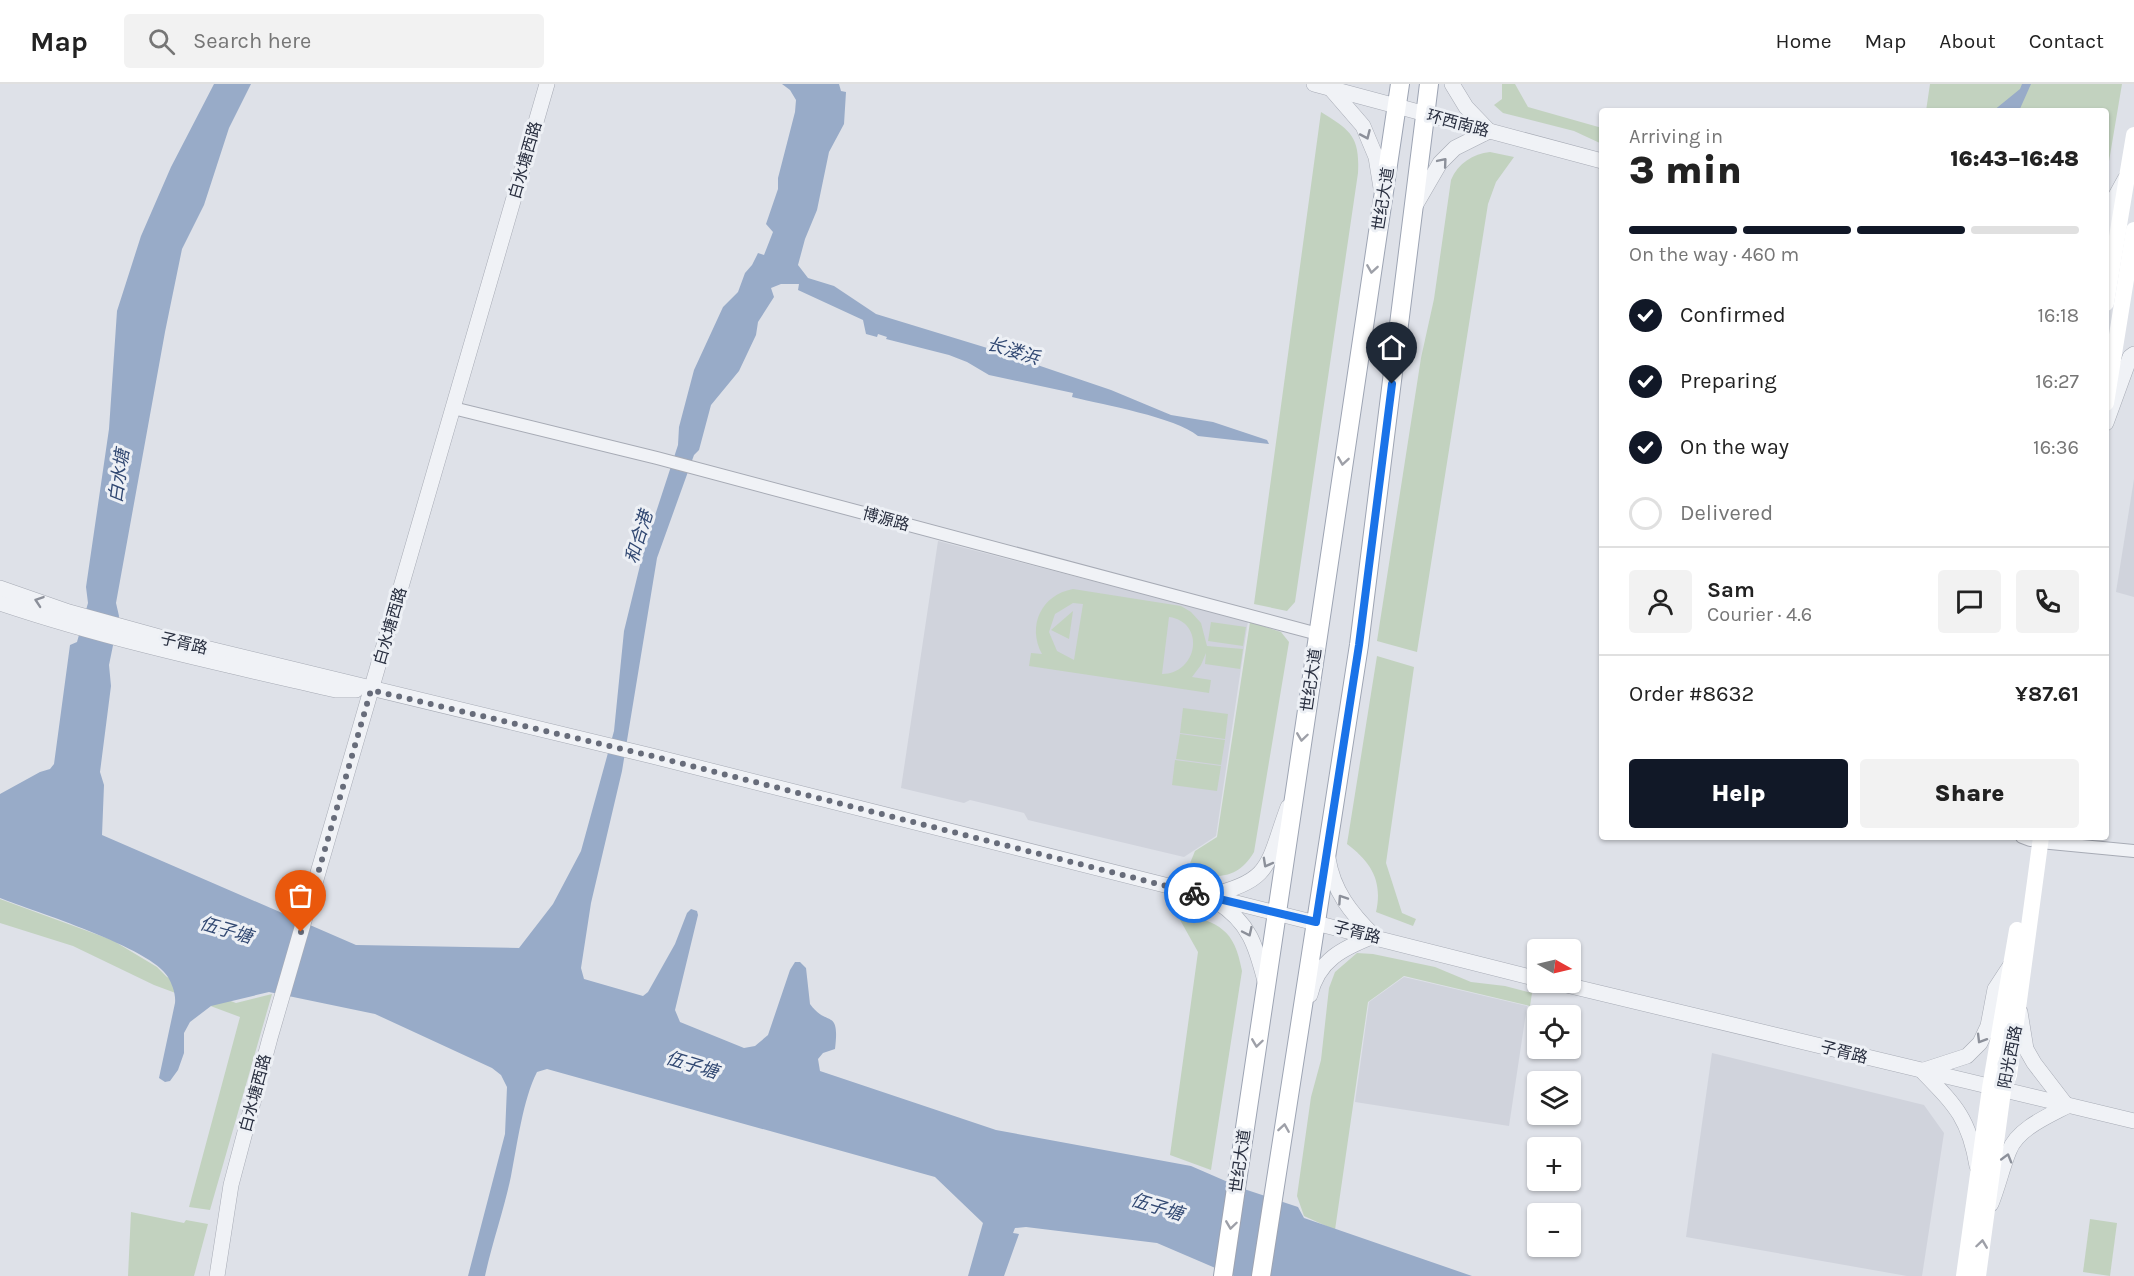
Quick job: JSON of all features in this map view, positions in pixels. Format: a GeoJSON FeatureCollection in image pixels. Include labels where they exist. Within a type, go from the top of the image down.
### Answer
{"type":"FeatureCollection","features":[{"type":"Feature","properties":{"kind":"main road","name":"世纪大道"},"geometry":{"type":"LineString","coordinates":[[1223,1276],[1400,84]]}},
{"type":"Feature","properties":{"kind":"main road","name":"世纪大道"},"geometry":{"type":"LineString","coordinates":[[1261,1276],[1359,645],[1429,84]]}},
{"type":"Feature","properties":{"kind":"main road"},"geometry":{"type":"LineString","coordinates":[[2109,369],[2127,177],[2134,135]]}},
{"type":"Feature","properties":{"kind":"main road"},"geometry":{"type":"LineString","coordinates":[[2115,300],[2134,230]]}},
{"type":"Feature","properties":{"kind":"main road","name":"阳光西路"},"geometry":{"type":"LineString","coordinates":[[1978,1276],[1987,1212],[2010,966],[2033,840]]}},
{"type":"Feature","properties":{"kind":"main road","name":"阳光西路"},"geometry":{"type":"LineString","coordinates":[[1964,1276],[1978,1172],[1997,1089],[2009,1075],[2019,1004],[2033,840]]}},
{"type":"Feature","properties":{"kind":"street","name":"白水塘西路"},"geometry":{"type":"LineString","coordinates":[[217,1276],[231,1185],[270,1038],[547,84]]}},
{"type":"Feature","properties":{"kind":"street","name":"环西南路"},"geometry":{"type":"LineString","coordinates":[[1314,84],[1599,160]]}},
{"type":"Feature","properties":{"kind":"street"},"geometry":{"type":"LineString","coordinates":[[1354,84],[1331,89],[1363,126],[1376,157],[1382,204]]}},
{"type":"Feature","properties":{"kind":"street"},"geometry":{"type":"LineString","coordinates":[[1413,209],[1440,163],[1455,148],[1489,131],[1466,107],[1452,84]]}},
{"type":"Feature","properties":{"kind":"street"},"geometry":{"type":"LineString","coordinates":[[2109,219],[2114,199],[2127,177]]}},
{"type":"Feature","properties":{"kind":"street"},"geometry":{"type":"LineString","coordinates":[[2109,415],[2130,357],[2134,354]]}},
{"type":"Feature","properties":{"kind":"street","name":"博源路"},"geometry":{"type":"LineString","coordinates":[[453,408],[657,458],[1318,634]]}},
{"type":"Feature","properties":{"kind":"street","name":"子胥路"},"geometry":{"type":"LineString","coordinates":[[0,588],[76,621]]}},
{"type":"Feature","properties":{"kind":"street","name":"子胥路"},"geometry":{"type":"LineString","coordinates":[[0,603],[336,690],[371,690],[590,741],[1527,975]]}},
{"type":"Feature","properties":{"kind":"street"},"geometry":{"type":"LineString","coordinates":[[1207,896],[1235,890],[1258,878],[1271,857],[1275,839],[1295,789]]}},
{"type":"Feature","properties":{"kind":"street"},"geometry":{"type":"LineString","coordinates":[[2041,840],[2134,851]]}},
{"type":"Feature","properties":{"kind":"street"},"geometry":{"type":"LineString","coordinates":[[1299,1033],[1313,983],[1324,965],[1348,946],[1374,936],[1351,912],[1336,889],[1327,852]]}},
{"type":"Feature","properties":{"kind":"street"},"geometry":{"type":"LineString","coordinates":[[1207,896],[1230,910],[1244,923],[1258,956],[1266,985]]}},
{"type":"Feature","properties":{"kind":"street"},"geometry":{"type":"LineString","coordinates":[[1978,1172],[1973,1141],[1965,1120],[1951,1100],[1922,1071],[1967,1056],[1980,1043],[1988,1026],[1995,989],[2010,966]]}},
{"type":"Feature","properties":{"kind":"street","name":"子胥路"},"geometry":{"type":"LineString","coordinates":[[1581,989],[2134,1121]]}},
{"type":"Feature","properties":{"kind":"street"},"geometry":{"type":"LineString","coordinates":[[1987,1212],[2001,1180],[2009,1149],[2031,1126],[2067,1106],[2034,1063],[2026,1048],[2019,1004]]}},
{"type":"Feature","properties":{"kind":"shaded area"},"geometry":{"type":"Polygon","coordinates":[[[2134,479],[2134,597],[2116,592],[2134,479]]]}},
{"type":"Feature","properties":{"kind":"shaded area"},"geometry":{"type":"Polygon","coordinates":[[[938,541],[1248,621],[1216,836],[1184,857],[1028,820],[1024,813],[970,800],[964,803],[901,788],[938,541]]]}},
{"type":"Feature","properties":{"kind":"shaded area"},"geometry":{"type":"Polygon","coordinates":[[[1404,977],[1527,1006],[1509,1126],[1355,1102],[1369,1002],[1404,977]]]}},
{"type":"Feature","properties":{"kind":"shaded area"},"geometry":{"type":"Polygon","coordinates":[[[1712,1053],[1924,1105],[1944,1133],[1922,1276],[1907,1276],[1686,1237],[1712,1053]]]}},
{"type":"Feature","properties":{"kind":"green space"},"geometry":{"type":"Polygon","coordinates":[[[1502,84],[1515,84],[1528,107],[1599,127],[1599,143],[1574,131],[1503,113],[1494,105],[1502,99],[1502,84]]]}},
{"type":"Feature","properties":{"kind":"green space"},"geometry":{"type":"Polygon","coordinates":[[[1930,84],[2122,84],[2109,161],[2109,108],[1926,108],[1930,84]]]}},
{"type":"Feature","properties":{"kind":"green space"},"geometry":{"type":"Polygon","coordinates":[[[1321,112],[1351,135],[1357,150],[1358,173],[1295,602],[1287,611],[1254,604],[1321,112]]]}},
{"type":"Feature","properties":{"kind":"green space"},"geometry":{"type":"Polygon","coordinates":[[[1490,152],[1514,157],[1496,182],[1488,204],[1417,652],[1377,641],[1421,358],[1434,299],[1451,180],[1467,160],[1490,152]]]}},
{"type":"Feature","properties":{"kind":"green space"},"geometry":{"type":"Polygon","coordinates":[[[1073,589],[1181,606],[1191,612],[1201,623],[1207,646],[1243,649],[1240,669],[1205,664],[1206,653],[1192,677],[1211,680],[1209,693],[1029,666],[1031,653],[1042,654],[1036,633],[1040,613],[1045,605],[1062,592],[1073,589]],[[1073,603],[1055,614],[1049,632],[1057,651],[1074,660],[1083,604],[1073,603]],[[1169,617],[1162,674],[1174,672],[1183,666],[1190,657],[1193,647],[1193,637],[1189,628],[1181,621],[1169,617]]]}},
{"type":"Feature","properties":{"kind":"green space"},"geometry":{"type":"Polygon","coordinates":[[[1073,611],[1069,639],[1051,630],[1073,611]]]}},
{"type":"Feature","properties":{"kind":"green space"},"geometry":{"type":"Polygon","coordinates":[[[1211,622],[1246,627],[1243,646],[1208,641],[1211,622]]]}},
{"type":"Feature","properties":{"kind":"green space"},"geometry":{"type":"Polygon","coordinates":[[[1250,622],[1281,632],[1289,642],[1254,852],[1233,873],[1206,876],[1186,873],[1195,851],[1217,837],[1250,622]]]}},
{"type":"Feature","properties":{"kind":"green space"},"geometry":{"type":"Polygon","coordinates":[[[1377,656],[1414,667],[1386,863],[1402,913],[1416,919],[1413,926],[1376,912],[1378,891],[1373,873],[1363,858],[1347,844],[1377,656]]]}},
{"type":"Feature","properties":{"kind":"green space"},"geometry":{"type":"Polygon","coordinates":[[[1183,708],[1228,714],[1225,739],[1180,733],[1183,708]]]}},
{"type":"Feature","properties":{"kind":"green space"},"geometry":{"type":"Polygon","coordinates":[[[1180,734],[1225,740],[1221,765],[1176,759],[1180,734]]]}},
{"type":"Feature","properties":{"kind":"green space"},"geometry":{"type":"Polygon","coordinates":[[[1175,760],[1221,766],[1217,791],[1172,785],[1175,760]]]}},
{"type":"Feature","properties":{"kind":"green space"},"geometry":{"type":"Polygon","coordinates":[[[0,899],[112,940],[157,967],[167,977],[236,1003],[272,994],[210,1210],[189,1207],[240,1017],[154,985],[73,946],[0,923],[0,899]]]}},
{"type":"Feature","properties":{"kind":"green space"},"geometry":{"type":"Polygon","coordinates":[[[1180,912],[1205,920],[1223,930],[1235,945],[1242,971],[1211,1170],[1170,1155],[1198,952],[1179,918],[1180,912]]]}},
{"type":"Feature","properties":{"kind":"green space"},"geometry":{"type":"Polygon","coordinates":[[[1357,953],[1373,954],[1435,967],[1471,982],[1505,986],[1532,993],[1530,1005],[1527,1005],[1404,976],[1368,1002],[1335,1230],[1304,1216],[1297,1196],[1311,1097],[1321,1060],[1329,988],[1335,972],[1357,953]]]}},
{"type":"Feature","properties":{"kind":"green space"},"geometry":{"type":"Polygon","coordinates":[[[131,1212],[184,1223],[186,1220],[208,1224],[194,1276],[128,1276],[131,1212]]]}},
{"type":"Feature","properties":{"kind":"green space"},"geometry":{"type":"Polygon","coordinates":[[[2090,1219],[2117,1223],[2110,1276],[2083,1272],[2090,1219]]]}},
{"type":"Feature","properties":{"kind":"water"},"geometry":{"type":"Polygon","coordinates":[[[214,84],[251,84],[229,128],[204,205],[182,249],[165,332],[116,603],[119,616],[109,665],[111,686],[100,772],[104,785],[102,835],[356,945],[519,948],[553,904],[581,851],[614,731],[624,631],[644,549],[678,445],[679,427],[694,370],[723,307],[738,292],[745,273],[758,253],[764,255],[773,232],[766,224],[778,189],[778,178],[796,100],[790,90],[782,84],[839,84],[841,91],[846,92],[844,124],[829,152],[817,210],[805,239],[798,265],[808,278],[834,286],[876,314],[984,347],[1111,390],[1171,415],[1213,422],[1267,440],[1269,444],[1198,436],[1187,429],[1156,417],[1072,397],[1073,393],[989,375],[949,355],[886,339],[887,337],[878,334],[877,337],[866,334],[863,320],[798,290],[799,284],[781,284],[771,288],[774,297],[758,322],[756,335],[739,371],[711,405],[699,450],[694,455],[657,558],[622,771],[591,903],[581,968],[584,979],[643,996],[648,992],[675,944],[687,913],[691,909],[697,911],[698,915],[675,1010],[680,1022],[744,1048],[755,1046],[768,1035],[790,970],[795,962],[800,962],[806,968],[810,1004],[816,1011],[831,1020],[836,1028],[835,1049],[823,1053],[818,1059],[820,1071],[996,1130],[1191,1166],[1244,1189],[1298,1207],[1304,1218],[1472,1276],[1234,1276],[1157,1243],[1026,1227],[1015,1228],[1013,1233],[1019,1234],[1004,1276],[968,1276],[983,1223],[935,1177],[547,1069],[537,1072],[528,1095],[508,1189],[485,1276],[468,1276],[505,1134],[507,1087],[501,1075],[492,1068],[375,1014],[269,992],[211,1006],[190,1022],[184,1033],[184,1053],[178,1070],[170,1081],[165,1082],[159,1078],[175,1003],[175,996],[168,977],[158,966],[140,954],[117,943],[0,898],[0,794],[50,769],[54,764],[70,645],[77,642],[88,603],[86,587],[109,429],[117,311],[141,236],[171,167],[214,84]]]}},
{"type":"Feature","properties":{"kind":"water"},"geometry":{"type":"Polygon","coordinates":[[[2022,84],[2031,84],[2020,108],[1997,108],[2020,89],[2022,84]]]}},
{"type":"Feature","properties":{"kind":"way so far"},"geometry":{"type":"LineString","coordinates":[[301,932],[371,690],[652,756],[1194,893]]}},
{"type":"Feature","properties":{"kind":"route"},"geometry":{"type":"LineString","coordinates":[[1194,893],[1316,922],[1359,645],[1392,384]]}},
{"type":"Feature","properties":{"kind":"water label","name":"长溇浜"},"geometry":{"type":"Point","coordinates":[1013,351]}},
{"type":"Feature","properties":{"kind":"water label","name":"白水塘"},"geometry":{"type":"Point","coordinates":[119,476]}},
{"type":"Feature","properties":{"kind":"water label","name":"和合港"},"geometry":{"type":"Point","coordinates":[639,537]}},
{"type":"Feature","properties":{"kind":"water label","name":"伍子塘"},"geometry":{"type":"Point","coordinates":[226,930]}},
{"type":"Feature","properties":{"kind":"water label","name":"伍子塘"},"geometry":{"type":"Point","coordinates":[692,1065]}},
{"type":"Feature","properties":{"kind":"water label","name":"伍子塘"},"geometry":{"type":"Point","coordinates":[1157,1207]}}]}
